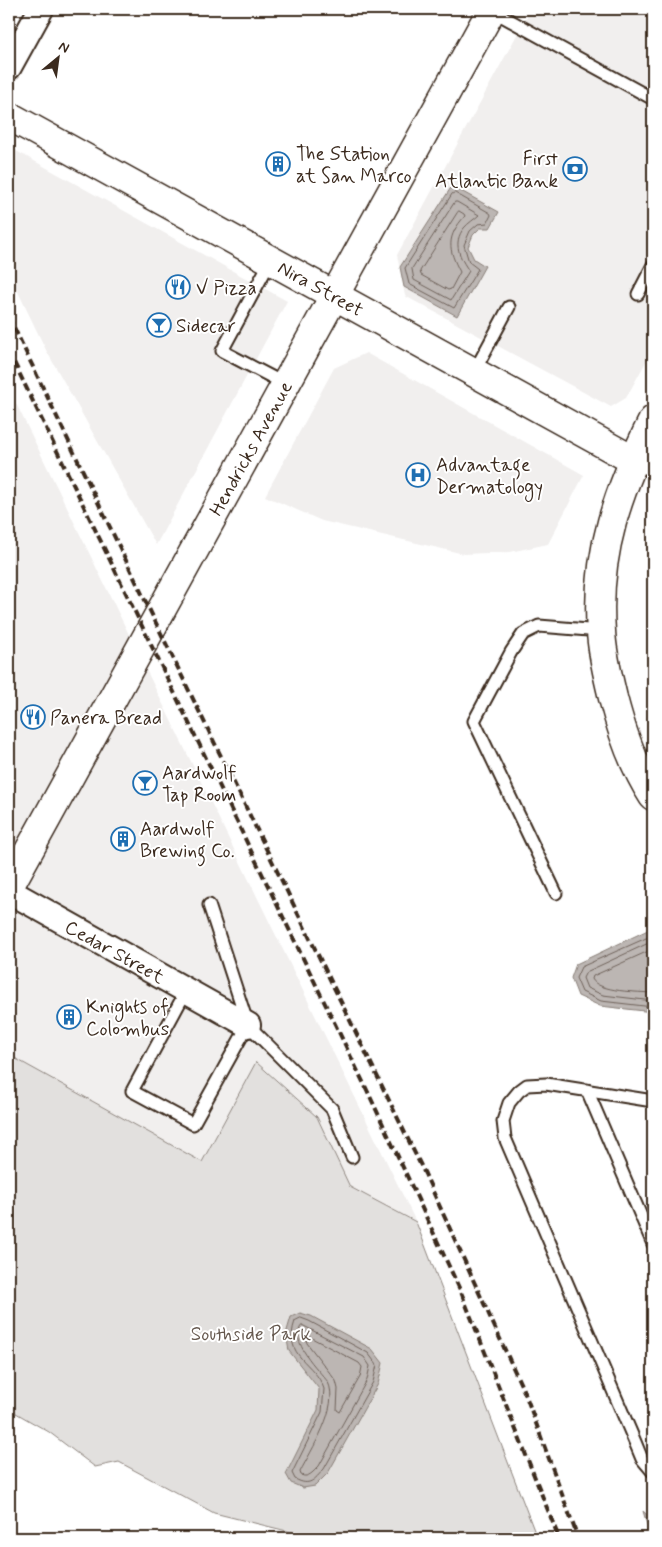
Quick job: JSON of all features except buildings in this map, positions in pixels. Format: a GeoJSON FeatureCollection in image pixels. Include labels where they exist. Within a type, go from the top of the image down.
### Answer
{"type":"FeatureCollection","features":[{"type":"Feature","properties":{"kind":"main road","name":"Hendricks Avenue"},"geometry":{"type":"LineString","coordinates":[[9,886],[491,9]]}},
{"type":"Feature","properties":{"kind":"main road","name":"Nira Street"},"geometry":{"type":"LineString","coordinates":[[9,116],[643,466]]}},
{"type":"Feature","properties":{"kind":"main road"},"geometry":{"type":"LineString","coordinates":[[653,420],[643,466],[619,496],[606,544],[600,599],[605,666],[620,726],[643,780],[653,796]]}},
{"type":"Feature","properties":{"kind":"street"},"geometry":{"type":"LineString","coordinates":[[9,67],[41,9]]}},
{"type":"Feature","properties":{"kind":"street","name":"Cedar Street"},"geometry":{"type":"LineString","coordinates":[[9,891],[248,1025]]}},
{"type":"Feature","properties":{"kind":"lane"},"geometry":{"type":"LineString","coordinates":[[491,9],[653,99]]}},
{"type":"Feature","properties":{"kind":"lane"},"geometry":{"type":"LineString","coordinates":[[271,260],[222,351],[285,384]]}},
{"type":"Feature","properties":{"kind":"lane"},"geometry":{"type":"LineString","coordinates":[[638,294],[653,266]]}},
{"type":"Feature","properties":{"kind":"lane"},"geometry":{"type":"LineString","coordinates":[[474,372],[508,307]]}},
{"type":"Feature","properties":{"kind":"lane"},"geometry":{"type":"LineString","coordinates":[[556,893],[474,721],[511,652],[523,634],[539,626],[601,631]]}},
{"type":"Feature","properties":{"kind":"lane"},"geometry":{"type":"LineString","coordinates":[[209,905],[248,1025],[332,1109],[352,1157]]}},
{"type":"Feature","properties":{"kind":"lane"},"geometry":{"type":"LineString","coordinates":[[186,991],[132,1091],[193,1124],[248,1025]]}},
{"type":"Feature","properties":{"kind":"lane"},"geometry":{"type":"LineString","coordinates":[[653,1101],[546,1084],[527,1085],[508,1103],[503,1121],[505,1138],[638,1451],[653,1472]]}},
{"type":"Feature","properties":{"kind":"lane"},"geometry":{"type":"LineString","coordinates":[[587,1090],[653,1244]]}},
{"type":"Feature","properties":{"kind":"shaded area"},"geometry":{"type":"Polygon","coordinates":[[[531,9],[653,9],[653,349],[626,398],[611,407],[405,296],[397,255],[531,9]]]}},
{"type":"Feature","properties":{"kind":"shaded area"},"geometry":{"type":"Polygon","coordinates":[[[9,147],[287,301],[156,545],[46,350],[9,273],[9,147]]]}},
{"type":"Feature","properties":{"kind":"shaded area"},"geometry":{"type":"Polygon","coordinates":[[[366,353],[584,475],[548,544],[510,552],[464,554],[322,521],[265,496],[334,368],[366,353]]]}},
{"type":"Feature","properties":{"kind":"shaded area"},"geometry":{"type":"Polygon","coordinates":[[[9,389],[416,1222],[350,1187],[317,1117],[257,1063],[202,1163],[9,1055],[9,389]]]}},
{"type":"Feature","properties":{"kind":"green space","name":"Southside Park"},"geometry":{"type":"Polygon","coordinates":[[[9,1055],[202,1162],[256,1062],[317,1117],[350,1187],[416,1222],[537,1538],[299,1538],[299,1534],[214,1513],[119,1462],[95,1467],[49,1432],[9,1409],[9,1055]]]}},
{"type":"Feature","properties":{"kind":"water"},"geometry":{"type":"Polygon","coordinates":[[[452,186],[499,212],[490,228],[480,228],[473,235],[468,247],[474,259],[485,266],[457,316],[404,287],[400,267],[452,186]]]}},
{"type":"Feature","properties":{"kind":"water"},"geometry":{"type":"Polygon","coordinates":[[[650,929],[653,930],[653,1012],[600,1006],[578,996],[571,978],[576,964],[650,929]]]}},
{"type":"Feature","properties":{"kind":"water"},"geometry":{"type":"Polygon","coordinates":[[[300,1313],[311,1316],[372,1349],[383,1363],[378,1384],[328,1473],[315,1486],[303,1488],[291,1483],[286,1474],[318,1410],[319,1389],[289,1351],[286,1334],[291,1317],[300,1313]]]}},
{"type":"Feature","properties":{"kind":"water"},"geometry":{"type":"Polygon","coordinates":[[[643,1511],[653,1520],[653,1538],[651,1538],[643,1511]]]}},
{"type":"Feature","properties":{"kind":"railway"},"geometry":{"type":"LineString","coordinates":[[9,317],[425,1174],[526,1396],[578,1538]]}},
{"type":"Feature","properties":{"kind":"railway"},"geometry":{"type":"LineString","coordinates":[[9,352],[367,1090],[461,1292],[559,1538]]}},
{"type":"Feature","properties":{"kind":"place","name":"The Station at San Marco"},"geometry":{"type":"Point","coordinates":[278,164]}},
{"type":"Feature","properties":{"kind":"place","name":"First Atlantic Bank"},"geometry":{"type":"Point","coordinates":[575,169]}},
{"type":"Feature","properties":{"kind":"place","name":"V Pizza"},"geometry":{"type":"Point","coordinates":[178,287]}},
{"type":"Feature","properties":{"kind":"place","name":"Sidecar"},"geometry":{"type":"Point","coordinates":[159,325]}},
{"type":"Feature","properties":{"kind":"place","name":"Advantage Dermatology"},"geometry":{"type":"Point","coordinates":[418,475]}},
{"type":"Feature","properties":{"kind":"place","name":"Panera Bread"},"geometry":{"type":"Point","coordinates":[33,717]}},
{"type":"Feature","properties":{"kind":"place","name":"Aardwolf Tap Room"},"geometry":{"type":"Point","coordinates":[145,783]}},
{"type":"Feature","properties":{"kind":"place","name":"Aardwolf Brewing Co."},"geometry":{"type":"Point","coordinates":[123,839]}},
{"type":"Feature","properties":{"kind":"place","name":"Knights of Colombus"},"geometry":{"type":"Point","coordinates":[69,1017]}}]}
